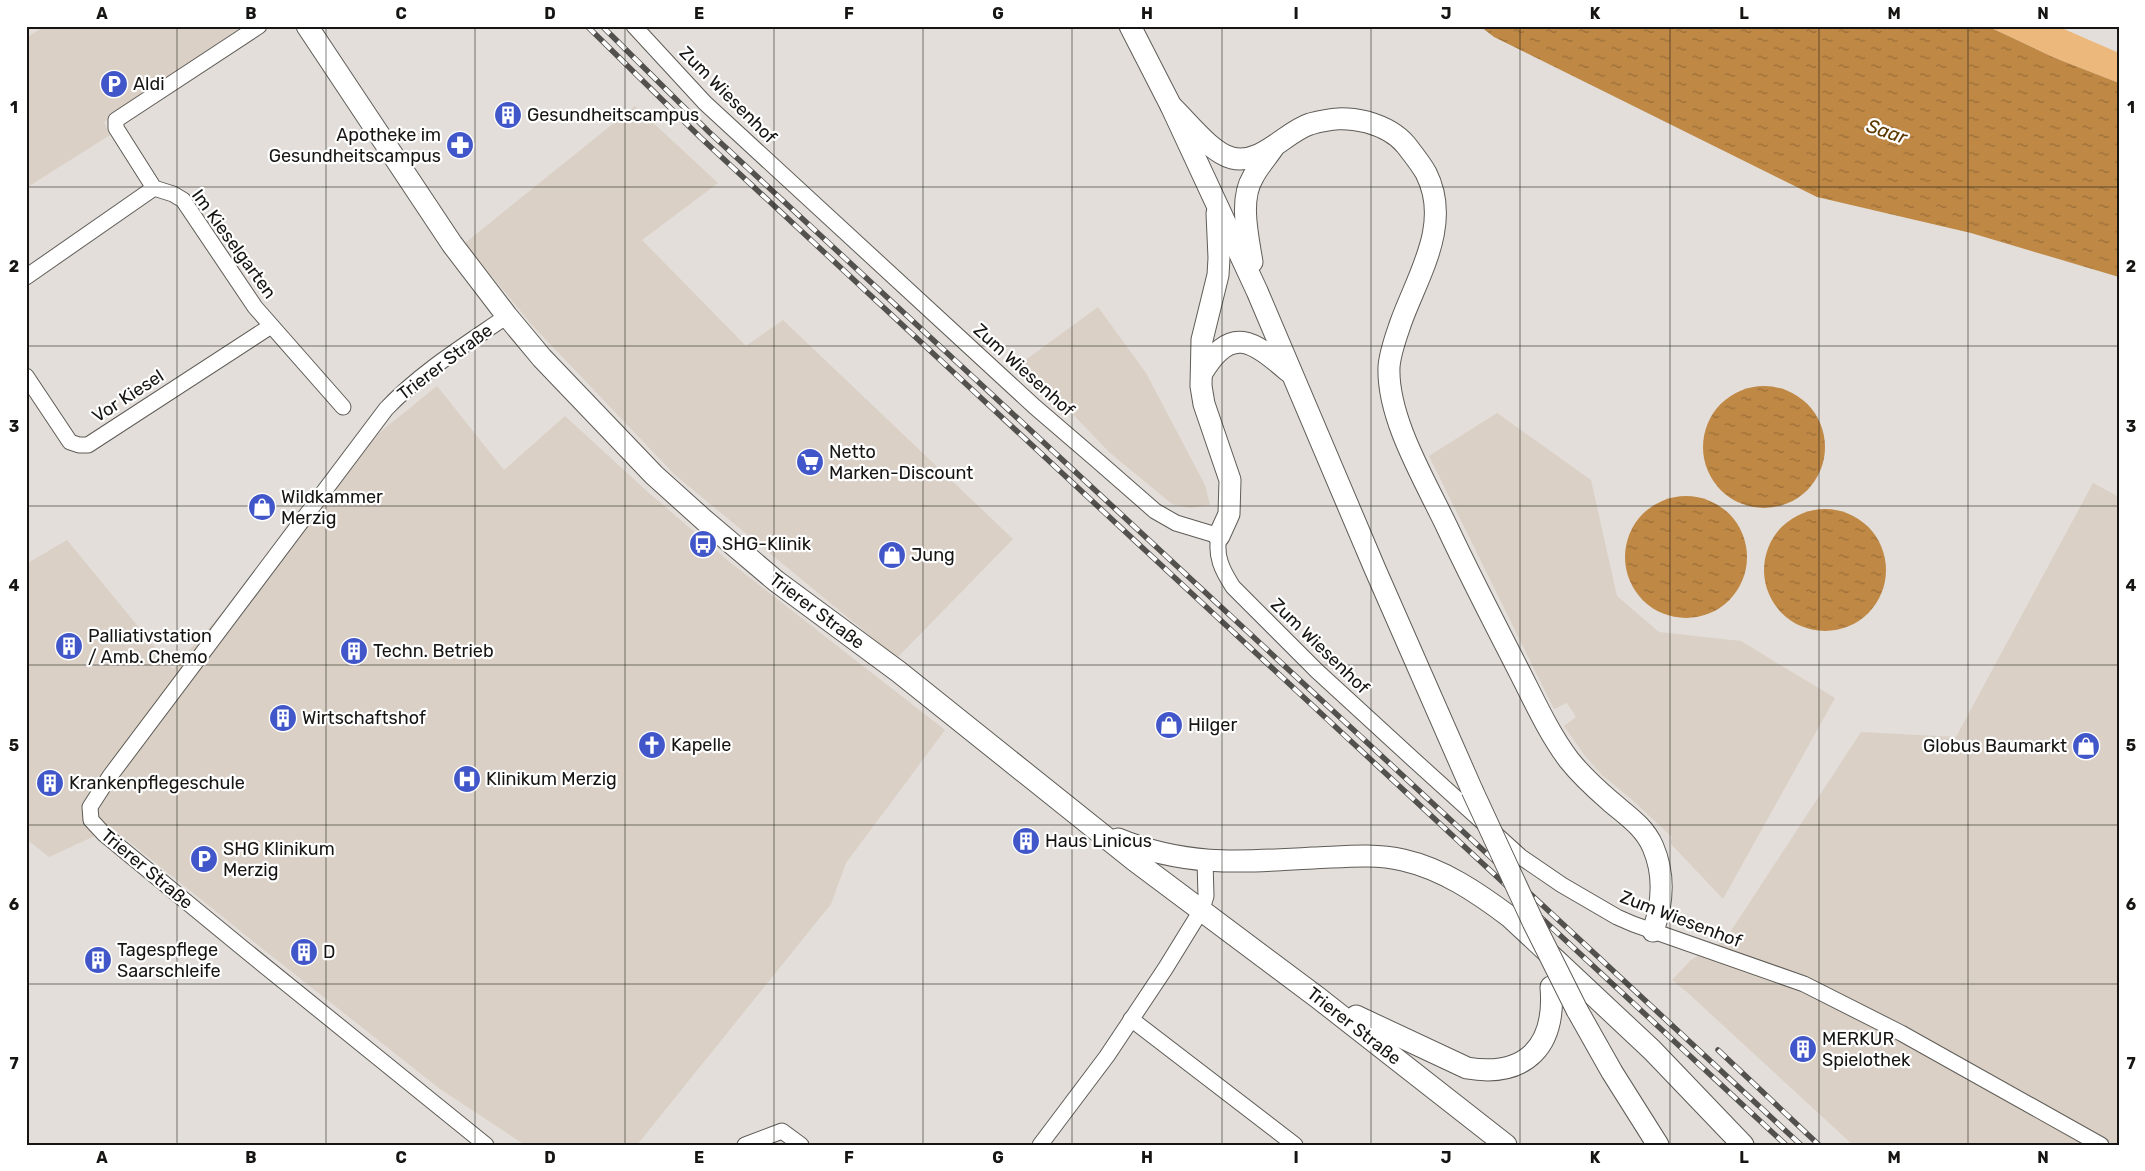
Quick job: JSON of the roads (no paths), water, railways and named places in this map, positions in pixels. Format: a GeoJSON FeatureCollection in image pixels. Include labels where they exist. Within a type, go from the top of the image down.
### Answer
{"type":"FeatureCollection","features":[{"type":"Feature","properties":{"kind":"main road","name":"Trierer Straße"},"geometry":{"type":"LineString","coordinates":[[307,26],[452,244],[507,316],[542,358],[654,475],[776,581],[898,672],[1134,860],[1202,909],[1255,952],[1318,997],[1506,1145]]}},
{"type":"Feature","properties":{"kind":"main road"},"geometry":{"type":"LineString","coordinates":[[1130,26],[1171,106],[1257,292],[1472,790],[1532,922],[1577,1010],[1612,1072],[1658,1145]]}},
{"type":"Feature","properties":{"kind":"main road"},"geometry":{"type":"LineString","coordinates":[[1171,106],[1215,150],[1228,157],[1250,158],[1275,146],[1308,125],[1345,117],[1379,125],[1403,142],[1426,173],[1435,199],[1436,224],[1424,268],[1394,343],[1389,365],[1391,396],[1398,423],[1466,568],[1551,734],[1589,783],[1638,824],[1648,837],[1654,849],[1661,876],[1659,913],[1653,932]]}},
{"type":"Feature","properties":{"kind":"main road"},"geometry":{"type":"LineString","coordinates":[[1257,292],[1244,218],[1252,178],[1275,146]]}},
{"type":"Feature","properties":{"kind":"main road"},"geometry":{"type":"LineString","coordinates":[[1217,203],[1218,275],[1202,340],[1200,386],[1204,404],[1230,480],[1229,514],[1219,536]]}},
{"type":"Feature","properties":{"kind":"main road"},"geometry":{"type":"LineString","coordinates":[[1202,373],[1209,360],[1221,347],[1230,343],[1243,342],[1255,345],[1291,373]]}},
{"type":"Feature","properties":{"kind":"main road","name":"Trierer Straße"},"geometry":{"type":"LineString","coordinates":[[1083,820],[1114,837],[1144,850],[1206,861],[1234,862],[1377,856],[1403,860],[1446,875],[1489,901],[1510,917],[1652,1050],[1743,1145]]}},
{"type":"Feature","properties":{"kind":"main road"},"geometry":{"type":"LineString","coordinates":[[1318,997],[1440,1058],[1467,1068],[1485,1071],[1506,1069],[1524,1061],[1534,1051],[1545,1036],[1551,1020],[1553,1006],[1551,987],[1532,922]]}},
{"type":"Feature","properties":{"kind":"street"},"geometry":{"type":"LineString","coordinates":[[26,277],[154,188],[116,128],[116,120],[259,26]]}},
{"type":"Feature","properties":{"kind":"street","name":"Zum Wiesenhof"},"geometry":{"type":"LineString","coordinates":[[634,26],[704,103],[1035,407],[1155,511],[1176,523],[1219,536],[1218,556],[1222,571],[1233,587],[1317,671],[1521,857],[1586,900],[1618,917],[1653,932],[1804,984],[1901,1033],[2101,1145]]}},
{"type":"Feature","properties":{"kind":"street","name":"Im Kieselgarten"},"geometry":{"type":"LineString","coordinates":[[154,188],[173,194],[183,200],[255,307],[343,407]]}},
{"type":"Feature","properties":{"kind":"street","name":"Trierer Straße"},"geometry":{"type":"LineString","coordinates":[[486,1145],[104,834],[91,820],[90,807],[179,683],[386,409],[402,392],[427,371],[507,316]]}},
{"type":"Feature","properties":{"kind":"street","name":"Vor Kiesel"},"geometry":{"type":"LineString","coordinates":[[26,376],[70,442],[88,445],[271,326]]}},
{"type":"Feature","properties":{"kind":"street"},"geometry":{"type":"LineString","coordinates":[[1040,1145],[1107,1056],[1202,909],[1206,896],[1206,861]]}},
{"type":"Feature","properties":{"kind":"street"},"geometry":{"type":"LineString","coordinates":[[1131,1019],[1295,1145]]}},
{"type":"Feature","properties":{"kind":"street"},"geometry":{"type":"LineString","coordinates":[[745,1145],[782,1131],[801,1145]]}},
{"type":"Feature","properties":{"kind":"water","name":"Saar"},"geometry":{"type":"Polygon","coordinates":[[[1480,26],[1987,26],[2055,58],[2119,83],[2119,277],[1971,233],[1817,197],[1494,37],[1480,26]]]}},
{"type":"Feature","properties":{"kind":"water"},"geometry":{"type":"Polygon","coordinates":[[[1764,386],[1787,390],[1807,404],[1821,424],[1825,447],[1821,470],[1807,490],[1787,504],[1764,508],[1741,504],[1721,490],[1707,470],[1703,447],[1707,424],[1721,404],[1741,390],[1764,386]]]}},
{"type":"Feature","properties":{"kind":"water"},"geometry":{"type":"Polygon","coordinates":[[[1686,496],[1709,500],[1729,514],[1743,534],[1747,557],[1743,580],[1729,600],[1709,614],[1686,618],[1663,614],[1643,600],[1629,580],[1625,557],[1629,534],[1643,514],[1663,500],[1686,496]]]}},
{"type":"Feature","properties":{"kind":"water"},"geometry":{"type":"Polygon","coordinates":[[[1825,509],[1848,513],[1868,527],[1882,547],[1886,570],[1882,593],[1868,613],[1848,627],[1825,631],[1802,627],[1782,613],[1768,593],[1764,570],[1768,547],[1782,527],[1802,513],[1825,509]]]}},
{"type":"Feature","properties":{"kind":"railway"},"geometry":{"type":"LineString","coordinates":[[587,26],[701,138],[1786,1145]]}},
{"type":"Feature","properties":{"kind":"railway"},"geometry":{"type":"LineString","coordinates":[[602,26],[709,132],[1801,1145]]}},
{"type":"Feature","properties":{"kind":"railway"},"geometry":{"type":"LineString","coordinates":[[1718,1050],[1819,1145]]}},
{"type":"Feature","properties":{"kind":"place","name":"Aldi"},"geometry":{"type":"Point","coordinates":[114,84]}},
{"type":"Feature","properties":{"kind":"place","name":"Gesundheitscampus"},"geometry":{"type":"Point","coordinates":[508,115]}},
{"type":"Feature","properties":{"kind":"place","name":"Apotheke im Gesundheitscampus"},"geometry":{"type":"Point","coordinates":[460,145]}},
{"type":"Feature","properties":{"kind":"place","name":"Netto Marken-Discount"},"geometry":{"type":"Point","coordinates":[810,462]}},
{"type":"Feature","properties":{"kind":"place","name":"Wildkammer Merzig"},"geometry":{"type":"Point","coordinates":[262,507]}},
{"type":"Feature","properties":{"kind":"place","name":"SHG-Klinik"},"geometry":{"type":"Point","coordinates":[703,544]}},
{"type":"Feature","properties":{"kind":"place","name":"Jung"},"geometry":{"type":"Point","coordinates":[892,555]}},
{"type":"Feature","properties":{"kind":"place","name":"Palliativstation / Amb. Chemo"},"geometry":{"type":"Point","coordinates":[69,646]}},
{"type":"Feature","properties":{"kind":"place","name":"Techn. Betrieb"},"geometry":{"type":"Point","coordinates":[354,651]}},
{"type":"Feature","properties":{"kind":"place","name":"Wirtschaftshof"},"geometry":{"type":"Point","coordinates":[283,718]}},
{"type":"Feature","properties":{"kind":"place","name":"Hilger"},"geometry":{"type":"Point","coordinates":[1169,725]}},
{"type":"Feature","properties":{"kind":"place","name":"Kapelle"},"geometry":{"type":"Point","coordinates":[652,745]}},
{"type":"Feature","properties":{"kind":"place","name":"Globus Baumarkt"},"geometry":{"type":"Point","coordinates":[2086,746]}},
{"type":"Feature","properties":{"kind":"place","name":"Klinikum Merzig"},"geometry":{"type":"Point","coordinates":[467,779]}},
{"type":"Feature","properties":{"kind":"place","name":"Krankenpflegeschule"},"geometry":{"type":"Point","coordinates":[50,783]}},
{"type":"Feature","properties":{"kind":"place","name":"Haus Linicus"},"geometry":{"type":"Point","coordinates":[1026,841]}},
{"type":"Feature","properties":{"kind":"place","name":"SHG Klinikum Merzig"},"geometry":{"type":"Point","coordinates":[204,859]}},
{"type":"Feature","properties":{"kind":"place","name":"D"},"geometry":{"type":"Point","coordinates":[304,952]}},
{"type":"Feature","properties":{"kind":"place","name":"Tagespflege Saarschleife"},"geometry":{"type":"Point","coordinates":[98,960]}},
{"type":"Feature","properties":{"kind":"place","name":"MERKUR Spielothek"},"geometry":{"type":"Point","coordinates":[1803,1049]}}]}
